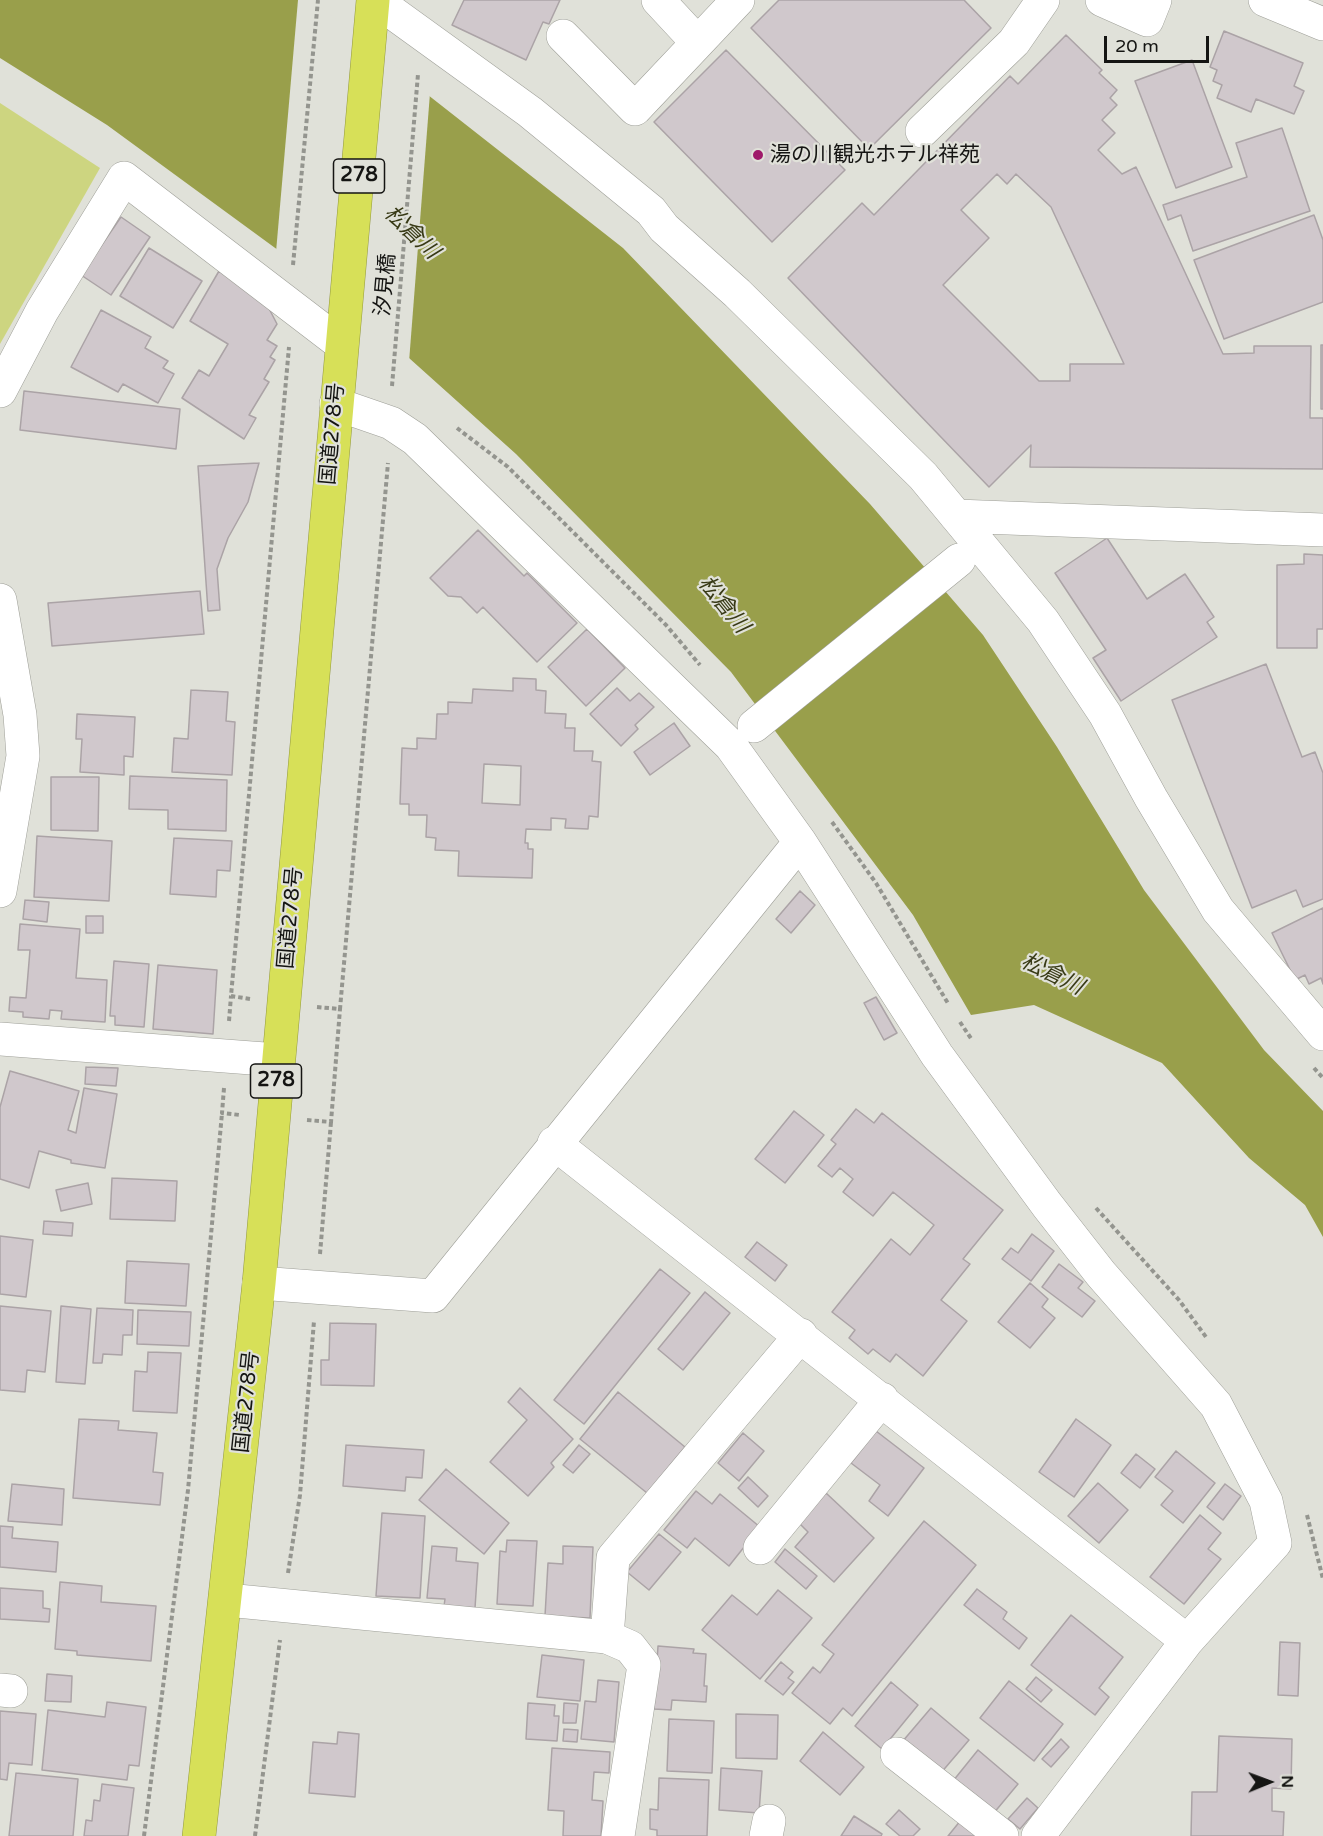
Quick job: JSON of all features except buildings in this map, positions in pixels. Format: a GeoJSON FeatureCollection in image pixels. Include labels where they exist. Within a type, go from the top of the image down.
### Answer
{"type":"FeatureCollection","features":[{"type":"Feature","properties":{"kind":"highway","name":"国道278号"},"geometry":{"type":"LineString","coordinates":[[199,1836],[227,1600],[259,1283],[373,9]]}},
{"type":"Feature","properties":{"kind":"street"},"geometry":{"type":"LineString","coordinates":[[658,0],[697,42]]}},
{"type":"Feature","properties":{"kind":"street"},"geometry":{"type":"LineString","coordinates":[[563,36],[635,109],[738,0]]}},
{"type":"Feature","properties":{"kind":"street"},"geometry":{"type":"LineString","coordinates":[[922,131],[1014,42],[1043,0]]}},
{"type":"Feature","properties":{"kind":"street"},"geometry":{"type":"LineString","coordinates":[[1102,0],[1147,20],[1155,0]]}},
{"type":"Feature","properties":{"kind":"street"},"geometry":{"type":"LineString","coordinates":[[1264,0],[1323,24]]}},
{"type":"Feature","properties":{"kind":"street"},"geometry":{"type":"LineString","coordinates":[[373,9],[521,106],[651,211],[664,228],[737,293],[915,468],[1043,621],[1099,704],[1218,910],[1318,1038]]}},
{"type":"Feature","properties":{"kind":"street"},"geometry":{"type":"LineString","coordinates":[[0,391],[42,311],[124,178],[292,293],[343,334]]}},
{"type":"Feature","properties":{"kind":"street"},"geometry":{"type":"LineString","coordinates":[[336,404],[391,423],[415,439],[731,746],[800,842],[938,1055],[1047,1205],[1101,1274],[1216,1405],[1266,1501],[1275,1543],[1187,1641],[1038,1836]]}},
{"type":"Feature","properties":{"kind":"street"},"geometry":{"type":"LineString","coordinates":[[956,516],[1323,530]]}},
{"type":"Feature","properties":{"kind":"street"},"geometry":{"type":"LineString","coordinates":[[756,724],[953,563]]}},
{"type":"Feature","properties":{"kind":"street"},"geometry":{"type":"LineString","coordinates":[[0,600],[20,715],[23,756],[0,891]]}},
{"type":"Feature","properties":{"kind":"street"},"geometry":{"type":"LineString","coordinates":[[259,1283],[433,1296],[554,1143],[800,842]]}},
{"type":"Feature","properties":{"kind":"street"},"geometry":{"type":"LineString","coordinates":[[0,1040],[278,1060]]}},
{"type":"Feature","properties":{"kind":"street"},"geometry":{"type":"LineString","coordinates":[[554,1143],[801,1335],[1187,1641]]}},
{"type":"Feature","properties":{"kind":"street"},"geometry":{"type":"LineString","coordinates":[[607,1637],[613,1558],[801,1335]]}},
{"type":"Feature","properties":{"kind":"street"},"geometry":{"type":"LineString","coordinates":[[760,1548],[882,1399]]}},
{"type":"Feature","properties":{"kind":"street"},"geometry":{"type":"LineString","coordinates":[[227,1600],[607,1637],[630,1647],[644,1665],[618,1836]]}},
{"type":"Feature","properties":{"kind":"street"},"geometry":{"type":"LineString","coordinates":[[897,1754],[1002,1836]]}},
{"type":"Feature","properties":{"kind":"path","name":"278"},"geometry":{"type":"LineString","coordinates":[[292,293],[318,0]]}},
{"type":"Feature","properties":{"kind":"path","name":"汐見橋"},"geometry":{"type":"LineString","coordinates":[[283,1003],[340,1009],[391,423],[419,64]]}},
{"type":"Feature","properties":{"kind":"path"},"geometry":{"type":"LineString","coordinates":[[283,1003],[231,996],[292,293]]}},
{"type":"Feature","properties":{"kind":"path"},"geometry":{"type":"LineString","coordinates":[[1318,1038],[1323,1078]]}},
{"type":"Feature","properties":{"kind":"path"},"geometry":{"type":"LineString","coordinates":[[144,1836],[188,1490],[222,1113]]}},
{"type":"Feature","properties":{"kind":"path"},"geometry":{"type":"LineString","coordinates":[[255,1836],[285,1605],[290,1548],[300,1495],[331,1122]]}},
{"type":"Feature","properties":{"kind":"shaded area"},"geometry":{"type":"Polygon","coordinates":[[[0,103],[100,168],[0,344],[0,103]]]}},
{"type":"Feature","properties":{"kind":"water","name":"松倉川"},"geometry":{"type":"Polygon","coordinates":[[[0,0],[307,0],[623,248],[870,504],[983,635],[1057,747],[1144,890],[1264,1050],[1323,1111],[1323,1237],[1305,1205],[1249,1158],[1162,1063],[1034,1005],[971,1015],[913,915],[731,672],[516,454],[409,358],[282,253],[107,125],[0,58],[0,0]]]}},
{"type":"Feature","properties":{"kind":"pier"},"geometry":{"type":"Polygon","coordinates":[[[298,0],[311,0],[430,93],[409,362],[276,252],[298,0]]]}},
{"type":"Feature","properties":{"kind":"place","name":"湯の川観光ホテル祥苑"},"geometry":{"type":"Point","coordinates":[758,155]}}]}
